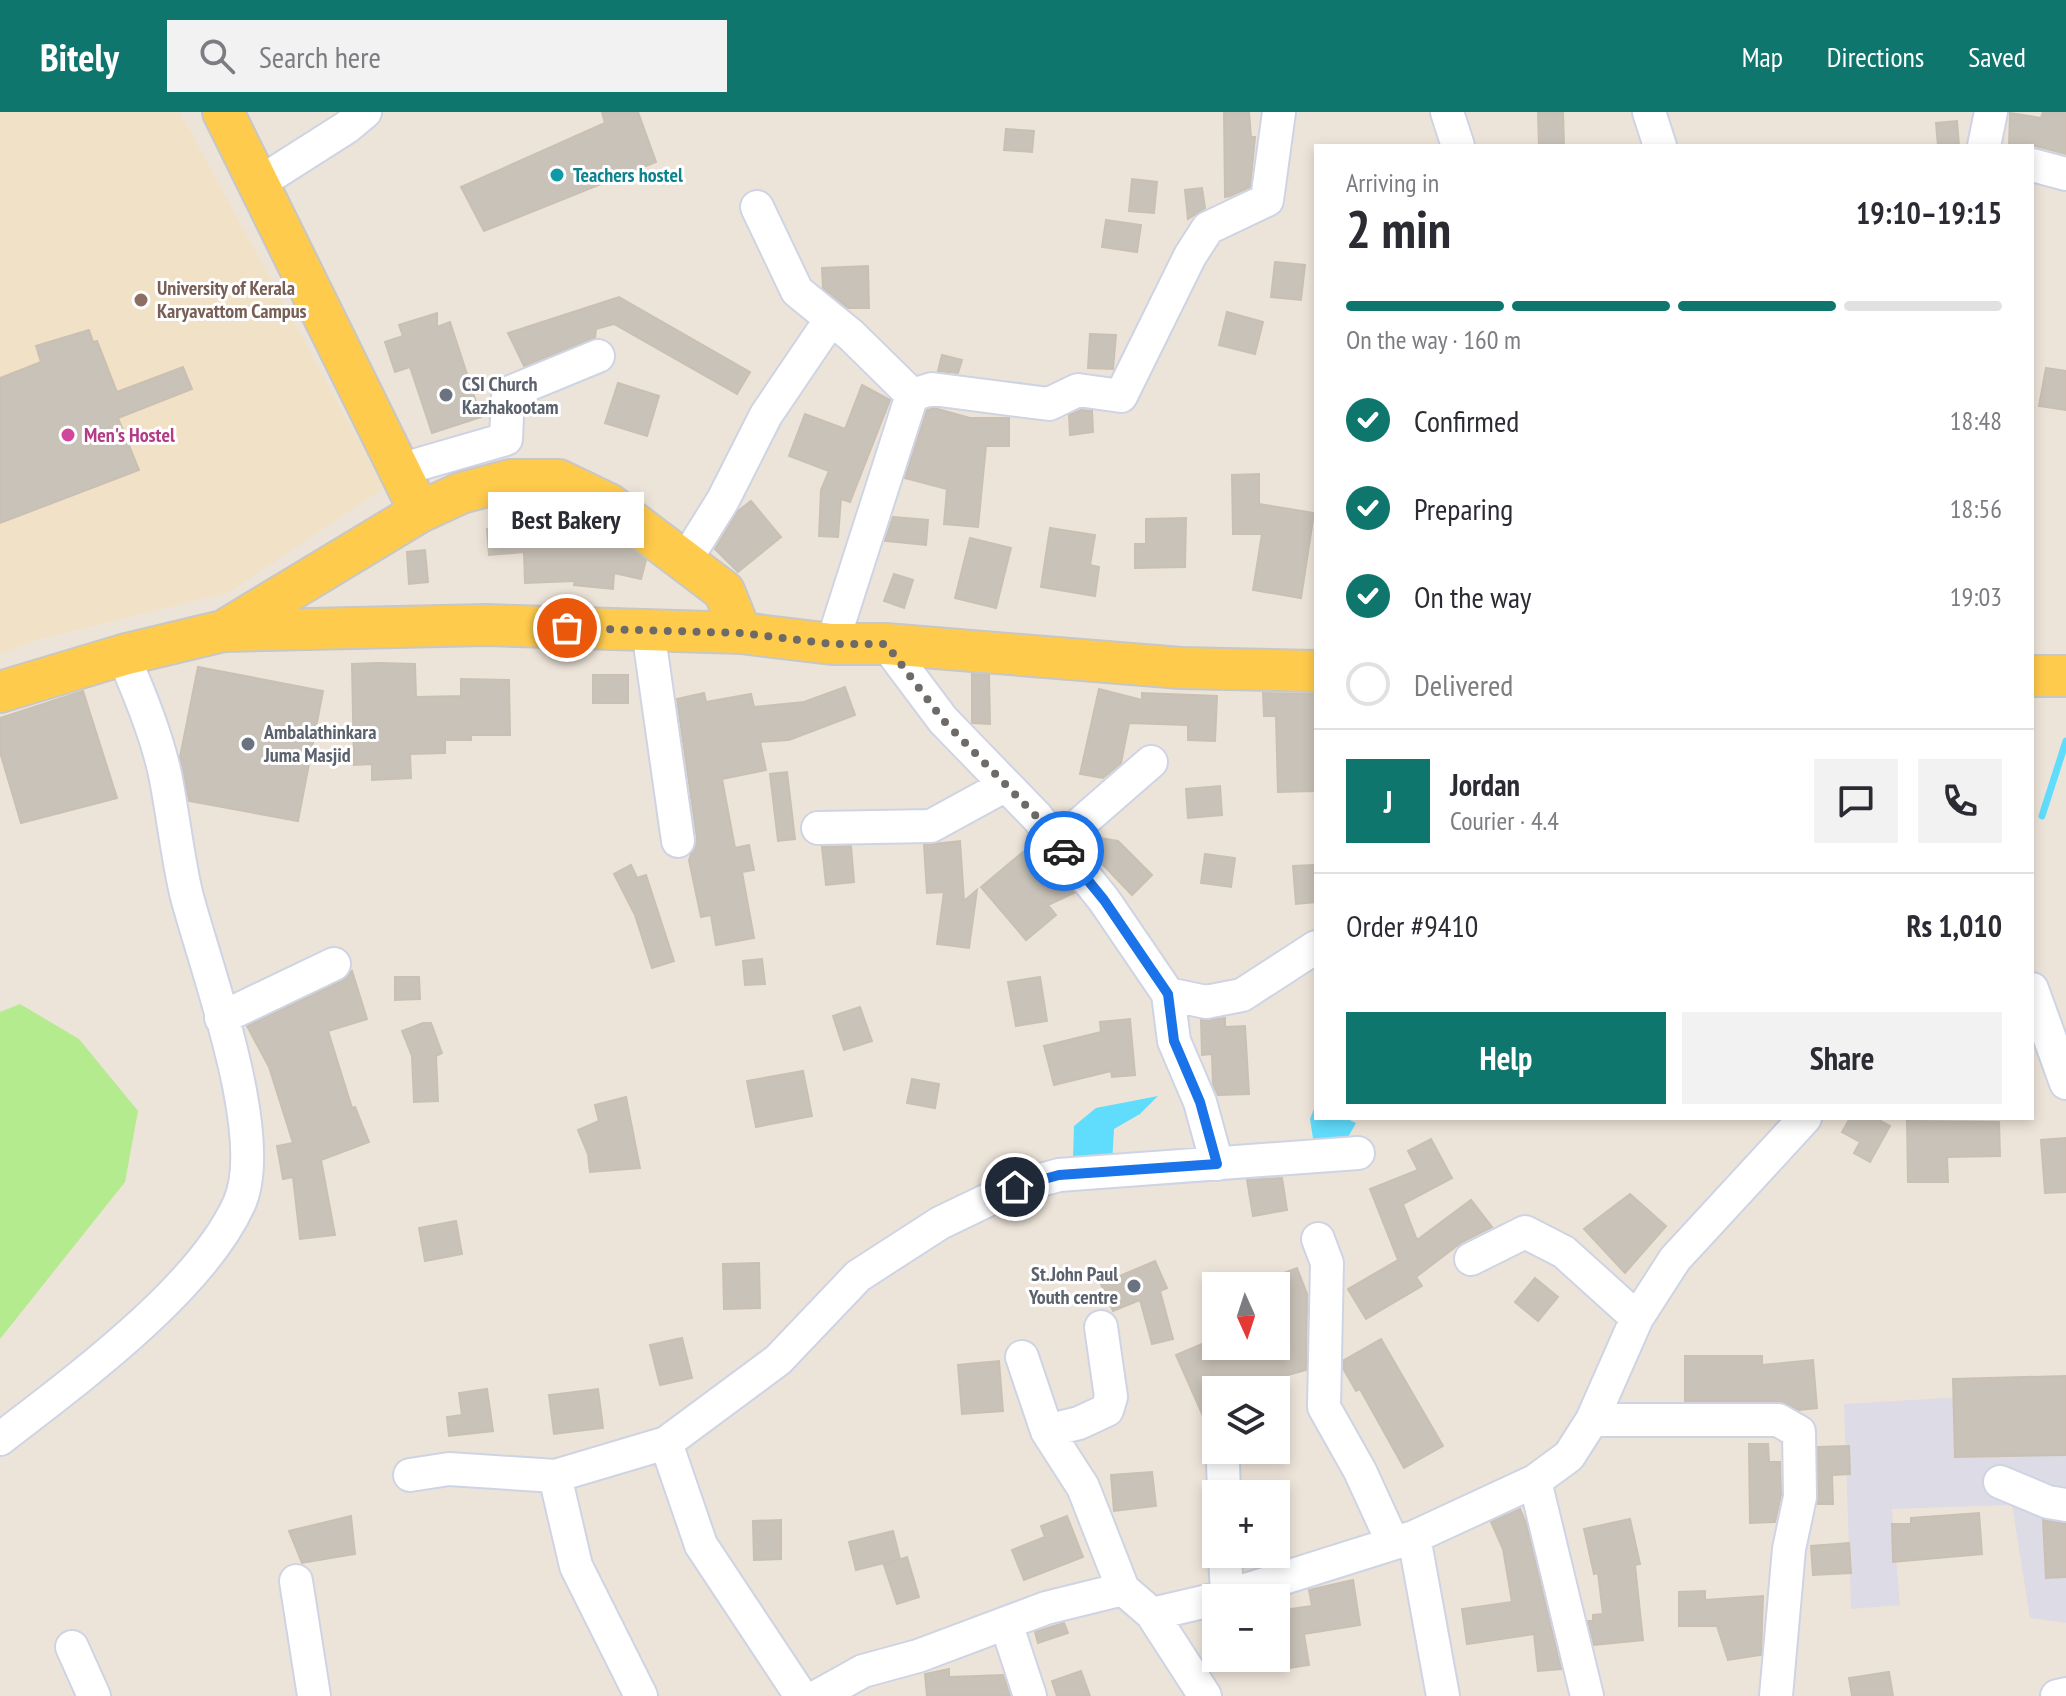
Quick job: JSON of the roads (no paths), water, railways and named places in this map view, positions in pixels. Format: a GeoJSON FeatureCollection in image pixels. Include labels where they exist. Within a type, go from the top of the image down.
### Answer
{"type":"FeatureCollection","features":[{"type":"Feature","properties":{"kind":"main road"},"geometry":{"type":"LineString","coordinates":[[223,112],[420,512]]}},
{"type":"Feature","properties":{"kind":"main road"},"geometry":{"type":"LineString","coordinates":[[223,631],[420,512],[461,493],[510,480],[559,480],[609,504],[724,591],[741,633]]}},
{"type":"Feature","properties":{"kind":"main road"},"geometry":{"type":"LineString","coordinates":[[0,692],[123,655],[223,631],[486,625],[741,633],[832,644],[886,644],[1181,668],[1314,671]]}},
{"type":"Feature","properties":{"kind":"main road"},"geometry":{"type":"LineString","coordinates":[[2034,676],[2066,676]]}},
{"type":"Feature","properties":{"kind":"street"},"geometry":{"type":"LineString","coordinates":[[259,183],[347,127],[365,112]]}},
{"type":"Feature","properties":{"kind":"street"},"geometry":{"type":"LineString","coordinates":[[912,395],[932,389],[1049,404],[1078,390],[1121,396],[1190,256],[1208,228],[1267,200],[1279,112]]}},
{"type":"Feature","properties":{"kind":"street"},"geometry":{"type":"LineString","coordinates":[[1447,112],[1457,144]]}},
{"type":"Feature","properties":{"kind":"street"},"geometry":{"type":"LineString","coordinates":[[1649,112],[1659,144]]}},
{"type":"Feature","properties":{"kind":"street"},"geometry":{"type":"LineString","coordinates":[[1984,144],[1991,112]]}},
{"type":"Feature","properties":{"kind":"street"},"geometry":{"type":"LineString","coordinates":[[2034,166],[2066,174]]}},
{"type":"Feature","properties":{"kind":"street"},"geometry":{"type":"LineString","coordinates":[[757,207],[797,291],[912,395]]}},
{"type":"Feature","properties":{"kind":"street"},"geometry":{"type":"LineString","coordinates":[[685,561],[723,500],[766,415],[831,319]]}},
{"type":"Feature","properties":{"kind":"street"},"geometry":{"type":"LineString","coordinates":[[399,470],[506,439],[508,393],[598,356]]}},
{"type":"Feature","properties":{"kind":"street"},"geometry":{"type":"LineString","coordinates":[[832,644],[912,395]]}},
{"type":"Feature","properties":{"kind":"street"},"geometry":{"type":"LineString","coordinates":[[648,630],[678,841]]}},
{"type":"Feature","properties":{"kind":"street"},"geometry":{"type":"LineString","coordinates":[[886,644],[943,720],[1058,843],[1104,900],[1168,994],[1174,1041],[1200,1102],[1217,1164]]}},
{"type":"Feature","properties":{"kind":"street"},"geometry":{"type":"LineString","coordinates":[[0,1439],[61,1391],[192,1276],[240,1202],[249,1160],[236,1070],[176,853],[165,773],[123,655]]}},
{"type":"Feature","properties":{"kind":"street"},"geometry":{"type":"LineString","coordinates":[[1058,843],[1151,762]]}},
{"type":"Feature","properties":{"kind":"street"},"geometry":{"type":"LineString","coordinates":[[818,828],[931,826],[1006,785]]}},
{"type":"Feature","properties":{"kind":"street"},"geometry":{"type":"LineString","coordinates":[[1168,994],[1206,1002],[1242,995],[1314,948]]}},
{"type":"Feature","properties":{"kind":"street"},"geometry":{"type":"LineString","coordinates":[[221,1018],[334,964]]}},
{"type":"Feature","properties":{"kind":"street"},"geometry":{"type":"LineString","coordinates":[[2034,995],[2066,1083]]}},
{"type":"Feature","properties":{"kind":"street"},"geometry":{"type":"LineString","coordinates":[[1265,1584],[1403,1540],[1535,1481],[1569,1456],[1592,1420],[1637,1318],[1675,1259],[1735,1190],[1803,1120]]}},
{"type":"Feature","properties":{"kind":"street"},"geometry":{"type":"LineString","coordinates":[[410,1475],[449,1469],[555,1476],[666,1443],[778,1360],[858,1276],[940,1223],[1015,1187],[1059,1175],[1358,1153]]}},
{"type":"Feature","properties":{"kind":"street"},"geometry":{"type":"LineString","coordinates":[[1471,1259],[1525,1232],[1564,1252],[1637,1318]]}},
{"type":"Feature","properties":{"kind":"street"},"geometry":{"type":"LineString","coordinates":[[1318,1239],[1327,1263],[1324,1407],[1403,1540],[1443,1696]]}},
{"type":"Feature","properties":{"kind":"street"},"geometry":{"type":"LineString","coordinates":[[1047,1431],[1079,1423],[1107,1410],[1111,1397],[1101,1327]]}},
{"type":"Feature","properties":{"kind":"street"},"geometry":{"type":"LineString","coordinates":[[1022,1357],[1047,1431],[1083,1487],[1123,1589],[1152,1614],[1205,1696]]}},
{"type":"Feature","properties":{"kind":"street"},"geometry":{"type":"LineString","coordinates":[[1592,1420],[1778,1420],[1799,1432],[1800,1497],[1789,1549],[1776,1696]]}},
{"type":"Feature","properties":{"kind":"street"},"geometry":{"type":"LineString","coordinates":[[666,1443],[701,1545],[801,1696]]}},
{"type":"Feature","properties":{"kind":"street"},"geometry":{"type":"LineString","coordinates":[[555,1476],[576,1566],[641,1696]]}},
{"type":"Feature","properties":{"kind":"street"},"geometry":{"type":"LineString","coordinates":[[1535,1481],[1587,1696]]}},
{"type":"Feature","properties":{"kind":"street"},"geometry":{"type":"LineString","coordinates":[[2000,1482],[2048,1502],[2066,1505]]}},
{"type":"Feature","properties":{"kind":"street"},"geometry":{"type":"LineString","coordinates":[[296,1581],[314,1696]]}},
{"type":"Feature","properties":{"kind":"street"},"geometry":{"type":"LineString","coordinates":[[818,1696],[863,1671],[918,1656],[1046,1608],[1123,1589]]}},
{"type":"Feature","properties":{"kind":"street"},"geometry":{"type":"LineString","coordinates":[[1152,1614],[1202,1602]]}},
{"type":"Feature","properties":{"kind":"street"},"geometry":{"type":"LineString","coordinates":[[1006,1623],[1030,1696]]}},
{"type":"Feature","properties":{"kind":"street"},"geometry":{"type":"LineString","coordinates":[[72,1647],[94,1696]]}},
{"type":"Feature","properties":{"kind":"street"},"geometry":{"type":"LineString","coordinates":[[2057,1696],[2066,1694]]}},
{"type":"Feature","properties":{"kind":"water"},"geometry":{"type":"Polygon","coordinates":[[[1158,1096],[1140,1114],[1114,1129],[1112,1163],[1073,1159],[1074,1126],[1096,1108],[1158,1096]]]}},
{"type":"Feature","properties":{"kind":"water"},"geometry":{"type":"Polygon","coordinates":[[[1314,1109],[1314,1120],[1349,1120],[1356,1123],[1343,1146],[1314,1145],[1310,1119],[1314,1109]]]}},
{"type":"Feature","properties":{"kind":"waterway"},"geometry":{"type":"LineString","coordinates":[[2042,816],[2066,741]]}},
{"type":"Feature","properties":{"kind":"place","name":"Teachers hostel"},"geometry":{"type":"Point","coordinates":[557,175]}},
{"type":"Feature","properties":{"kind":"place","name":"University of Kerala Karyavattom Campus"},"geometry":{"type":"Point","coordinates":[141,300]}},
{"type":"Feature","properties":{"kind":"place","name":"CSI Church Kazhakootam"},"geometry":{"type":"Point","coordinates":[446,395]}},
{"type":"Feature","properties":{"kind":"place","name":"Men's Hostel"},"geometry":{"type":"Point","coordinates":[68,435]}},
{"type":"Feature","properties":{"kind":"place","name":"Best Bakery"},"geometry":{"type":"Point","coordinates":[567,628]}},
{"type":"Feature","properties":{"kind":"place","name":"Ambalathinkara Juma Masjid"},"geometry":{"type":"Point","coordinates":[248,744]}},
{"type":"Feature","properties":{"kind":"place","name":"St.John Paul Youth centre"},"geometry":{"type":"Point","coordinates":[1134,1286]}}]}
